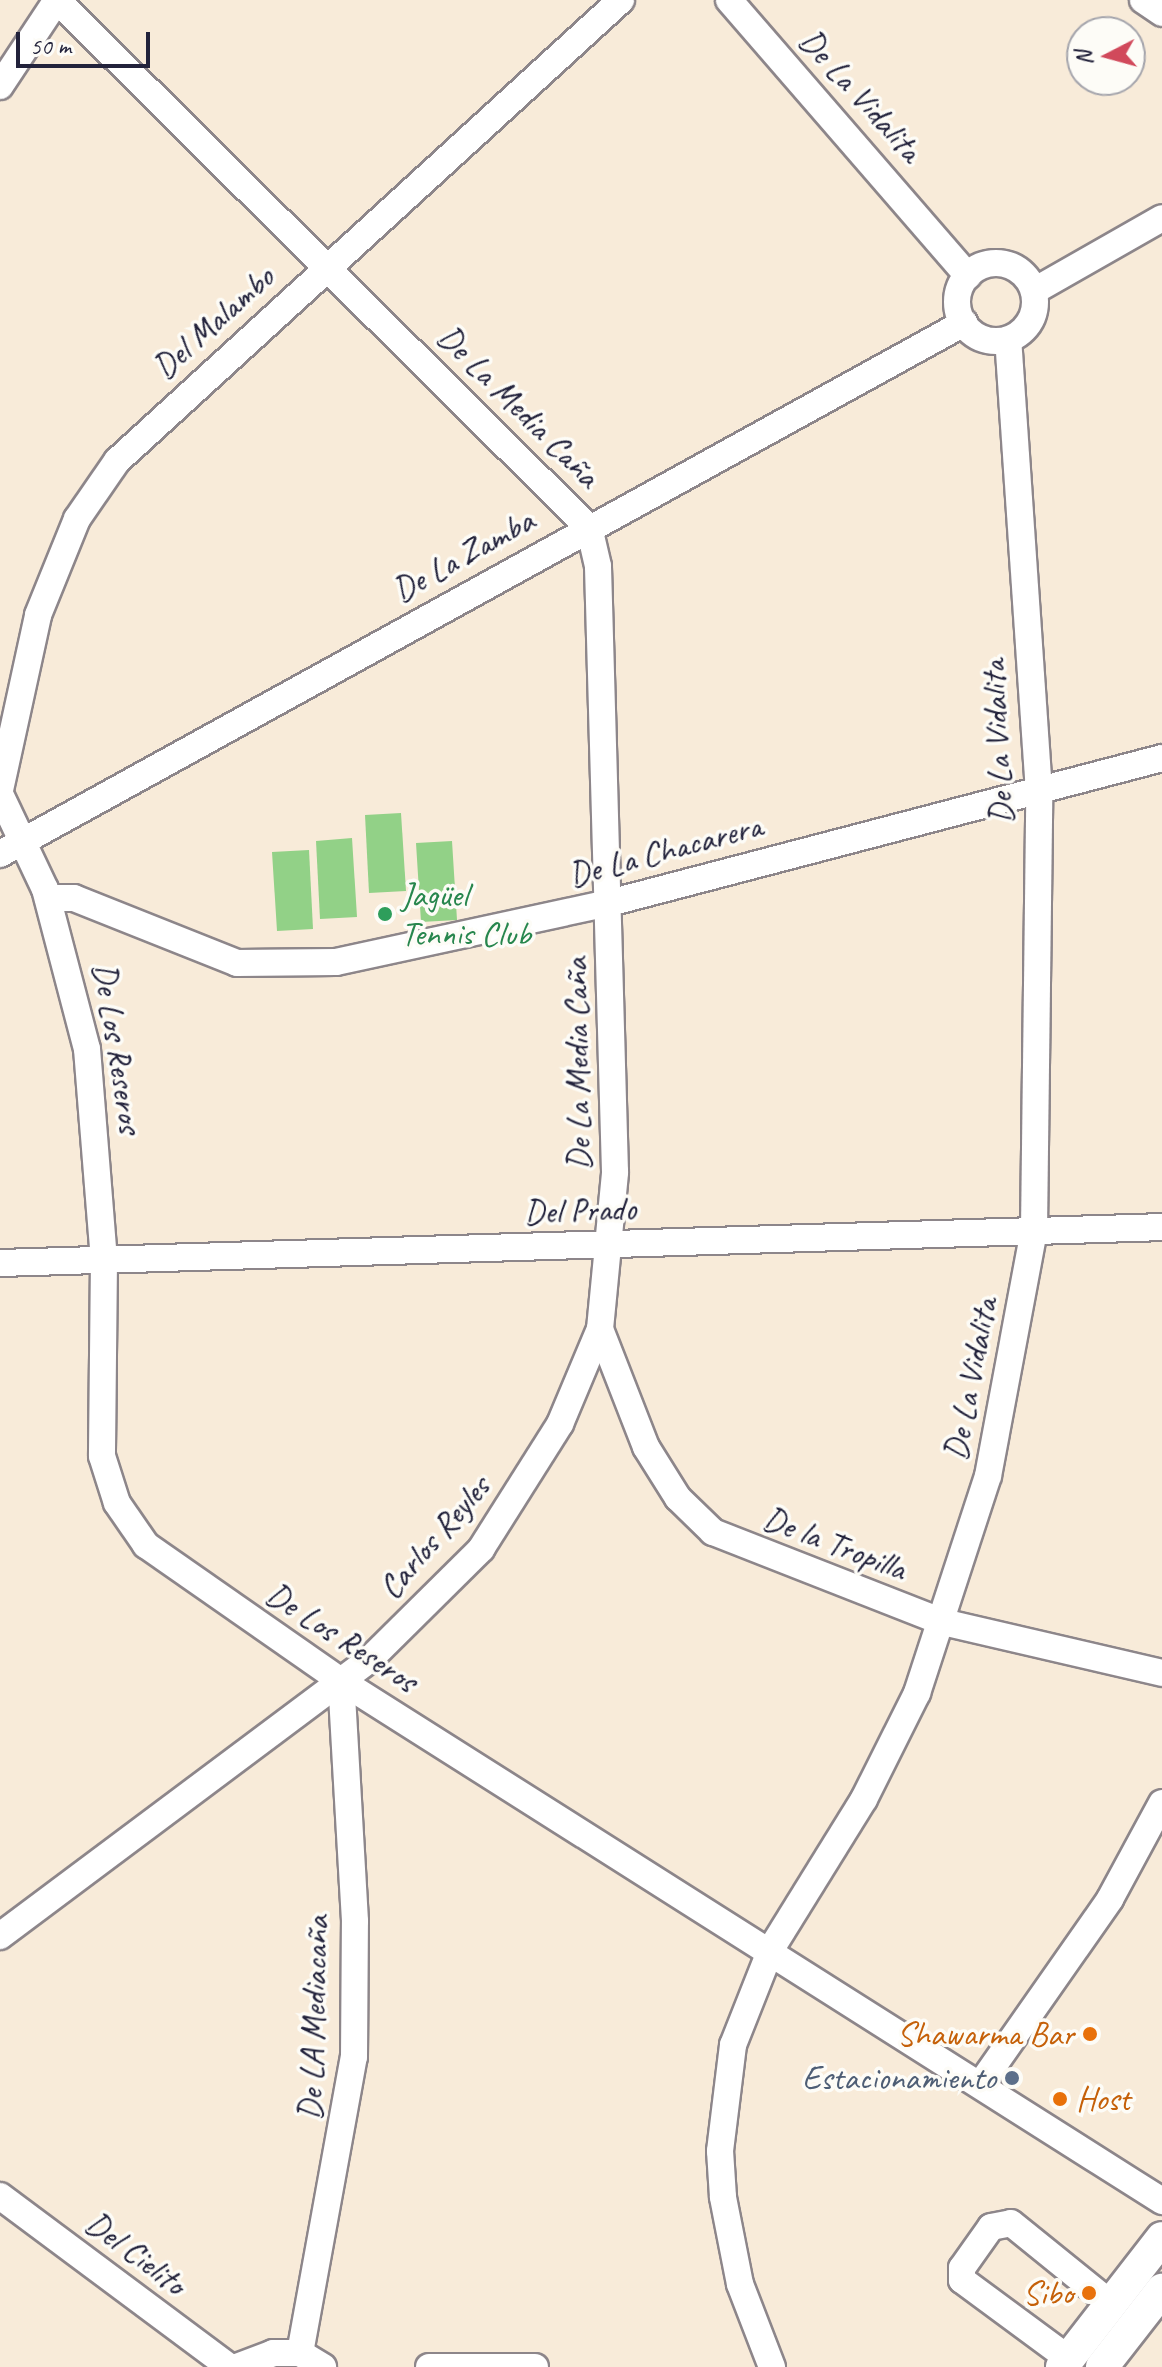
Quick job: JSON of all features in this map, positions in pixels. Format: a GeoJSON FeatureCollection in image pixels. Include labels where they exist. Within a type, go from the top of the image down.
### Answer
{"type":"FeatureCollection","features":[{"type":"Feature","properties":{"kind":"main road"},"geometry":{"type":"LineString","coordinates":[[1066,2363],[1162,2238]]}},
{"type":"Feature","properties":{"kind":"main road"},"geometry":{"type":"LineString","coordinates":[[1102,2367],[1156,2310]]}},
{"type":"Feature","properties":{"kind":"street"},"geometry":{"type":"LineString","coordinates":[[0,86],[57,0]]}},
{"type":"Feature","properties":{"kind":"street","name":"De La Media Caña"},"geometry":{"type":"LineString","coordinates":[[57,0],[589,528],[598,566],[609,903],[613,1246]]}},
{"type":"Feature","properties":{"kind":"street","name":"Del Malambo"},"geometry":{"type":"LineString","coordinates":[[0,792],[38,615],[94,491],[135,439],[621,0]]}},
{"type":"Feature","properties":{"kind":"street","name":"De La Vidalita"},"geometry":{"type":"LineString","coordinates":[[729,0],[968,276]]}},
{"type":"Feature","properties":{"kind":"street"},"geometry":{"type":"LineString","coordinates":[[1143,0],[1162,13]]}},
{"type":"Feature","properties":{"kind":"street"},"geometry":{"type":"LineString","coordinates":[[1034,291],[1162,218]]}},
{"type":"Feature","properties":{"kind":"street"},"geometry":{"type":"LineString","coordinates":[[1005,264],[1034,291],[1031,321],[1008,340],[978,337],[964,323],[957,304],[968,276],[1005,264]]}},
{"type":"Feature","properties":{"kind":"street","name":"De La Zamba"},"geometry":{"type":"LineString","coordinates":[[12,848],[964,323]]}},
{"type":"Feature","properties":{"kind":"street","name":"De La Vidalita"},"geometry":{"type":"LineString","coordinates":[[772,2367],[740,2284],[720,2151],[733,2045],[771,1949],[892,1750],[943,1622],[988,1476],[1034,1230],[1039,792],[1008,340]]}},
{"type":"Feature","properties":{"kind":"street","name":"De La Chacarera"},"geometry":{"type":"LineString","coordinates":[[48,898],[74,898],[237,963],[296,967],[609,903],[1162,758]]}},
{"type":"Feature","properties":{"kind":"street","name":"De Los Reseros"},"geometry":{"type":"LineString","coordinates":[[0,792],[12,848],[48,898],[87,1049],[104,1260],[102,1456],[117,1503],[170,1567],[341,1681],[771,1949],[1162,2201]]}},
{"type":"Feature","properties":{"kind":"street","name":"Del Prado"},"geometry":{"type":"LineString","coordinates":[[0,1263],[1162,1227]]}},
{"type":"Feature","properties":{"kind":"street","name":"Carlos Reyles"},"geometry":{"type":"LineString","coordinates":[[0,1936],[341,1681],[443,1590],[511,1509],[560,1424],[600,1329],[613,1246]]}},
{"type":"Feature","properties":{"kind":"street","name":"De la Tropilla"},"geometry":{"type":"LineString","coordinates":[[600,1329],[646,1447],[695,1518],[766,1557],[943,1622],[1162,1673]]}},
{"type":"Feature","properties":{"kind":"street","name":"De LA Mediacaña"},"geometry":{"type":"LineString","coordinates":[[300,2353],[354,2057],[355,1921],[341,1681]]}},
{"type":"Feature","properties":{"kind":"street"},"geometry":{"type":"LineString","coordinates":[[980,2085],[1110,1899],[1162,1803]]}},
{"type":"Feature","properties":{"kind":"street","name":"Del Cielito"},"geometry":{"type":"LineString","coordinates":[[0,2196],[229,2367]]}},
{"type":"Feature","properties":{"kind":"street"},"geometry":{"type":"LineString","coordinates":[[1066,2363],[962,2280],[962,2268],[991,2227],[1011,2223],[1111,2304]]}},
{"type":"Feature","properties":{"kind":"street"},"geometry":{"type":"LineString","coordinates":[[237,2367],[273,2353],[300,2353],[323,2367]]}},
{"type":"Feature","properties":{"kind":"street"},"geometry":{"type":"LineString","coordinates":[[429,2367],[535,2367]]}},
{"type":"Feature","properties":{"kind":"green space"},"geometry":{"type":"Polygon","coordinates":[[[401,813],[406,891],[369,893],[365,815],[401,813]]]}},
{"type":"Feature","properties":{"kind":"green space"},"geometry":{"type":"Polygon","coordinates":[[[352,838],[357,917],[320,919],[316,841],[352,838]]]}},
{"type":"Feature","properties":{"kind":"green space"},"geometry":{"type":"Polygon","coordinates":[[[452,841],[457,920],[421,922],[416,843],[452,841]]]}},
{"type":"Feature","properties":{"kind":"green space"},"geometry":{"type":"Polygon","coordinates":[[[309,850],[313,929],[277,931],[272,852],[309,850]]]}},
{"type":"Feature","properties":{"kind":"place","name":"Jagüel Tennis Club"},"geometry":{"type":"Point","coordinates":[385,914]}},
{"type":"Feature","properties":{"kind":"place","name":"Shawarma Bar"},"geometry":{"type":"Point","coordinates":[1090,2034]}},
{"type":"Feature","properties":{"kind":"place","name":"Estacionamiento"},"geometry":{"type":"Point","coordinates":[1012,2078]}},
{"type":"Feature","properties":{"kind":"place","name":"Host"},"geometry":{"type":"Point","coordinates":[1060,2099]}},
{"type":"Feature","properties":{"kind":"place","name":"Sibo"},"geometry":{"type":"Point","coordinates":[1089,2293]}}]}
